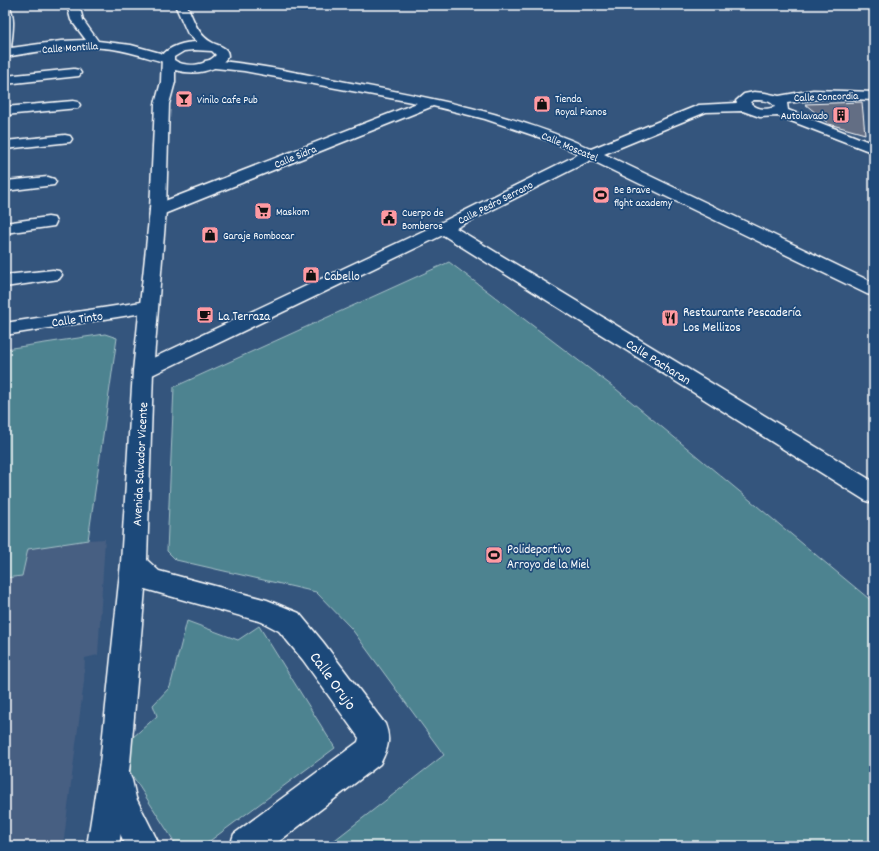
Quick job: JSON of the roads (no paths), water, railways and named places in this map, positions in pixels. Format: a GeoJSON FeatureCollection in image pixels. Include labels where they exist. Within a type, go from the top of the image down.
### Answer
{"type":"FeatureCollection","features":[{"type":"Feature","properties":{"kind":"street"},"geometry":{"type":"LineString","coordinates":[[73,5],[77,20],[94,43]]}},
{"type":"Feature","properties":{"kind":"street"},"geometry":{"type":"LineString","coordinates":[[180,5],[194,34],[209,46]]}},
{"type":"Feature","properties":{"kind":"street"},"geometry":{"type":"LineString","coordinates":[[5,8],[7,19],[5,52]]}},
{"type":"Feature","properties":{"kind":"street","name":"Avenida Salvador Vicente"},"geometry":{"type":"LineString","coordinates":[[103,846],[115,763],[134,563],[143,371],[158,210],[162,104],[173,55],[186,33],[188,22]]}},
{"type":"Feature","properties":{"kind":"street","name":"Calle Montilla"},"geometry":{"type":"LineString","coordinates":[[5,52],[62,45],[94,43],[173,55],[179,67],[193,68]]}},
{"type":"Feature","properties":{"kind":"street"},"geometry":{"type":"LineString","coordinates":[[173,55],[194,46],[209,46]]}},
{"type":"Feature","properties":{"kind":"street","name":"Calle Moscatel"},"geometry":{"type":"LineString","coordinates":[[209,46],[220,50],[222,56],[230,61],[244,66]]}},
{"type":"Feature","properties":{"kind":"street"},"geometry":{"type":"LineString","coordinates":[[168,82],[180,73],[216,62],[222,56]]}},
{"type":"Feature","properties":{"kind":"street","name":"Calle Moscatel"},"geometry":{"type":"LineString","coordinates":[[210,64],[244,66],[432,102],[490,116],[558,140],[591,154],[874,290]]}},
{"type":"Feature","properties":{"kind":"street"},"geometry":{"type":"LineString","coordinates":[[5,80],[74,73]]}},
{"type":"Feature","properties":{"kind":"street","name":"Calle Concordia"},"geometry":{"type":"LineString","coordinates":[[778,106],[797,95],[836,94],[874,96]]}},
{"type":"Feature","properties":{"kind":"street","name":"Calle Pedro Serrano"},"geometry":{"type":"LineString","coordinates":[[143,371],[444,228],[591,154],[704,108],[746,107],[743,101],[754,96],[766,97],[778,106]]}},
{"type":"Feature","properties":{"kind":"street","name":"Calle Sidra"},"geometry":{"type":"LineString","coordinates":[[158,210],[432,102]]}},
{"type":"Feature","properties":{"kind":"street"},"geometry":{"type":"LineString","coordinates":[[5,111],[73,105]]}},
{"type":"Feature","properties":{"kind":"street"},"geometry":{"type":"LineString","coordinates":[[778,106],[874,149]]}},
{"type":"Feature","properties":{"kind":"street"},"geometry":{"type":"LineString","coordinates":[[5,145],[65,139]]}},
{"type":"Feature","properties":{"kind":"street"},"geometry":{"type":"LineString","coordinates":[[5,186],[48,182]]}},
{"type":"Feature","properties":{"kind":"street"},"geometry":{"type":"LineString","coordinates":[[5,228],[48,222]]}},
{"type":"Feature","properties":{"kind":"street","name":"Calle Pacharan"},"geometry":{"type":"LineString","coordinates":[[444,228],[874,494]]}},
{"type":"Feature","properties":{"kind":"street"},"geometry":{"type":"LineString","coordinates":[[5,281],[53,276]]}},
{"type":"Feature","properties":{"kind":"street","name":"Calle Tinto"},"geometry":{"type":"LineString","coordinates":[[5,328],[148,307]]}},
{"type":"Feature","properties":{"kind":"street","name":"Calle Orujo"},"geometry":{"type":"LineString","coordinates":[[134,563],[140,572],[151,580],[267,612],[289,622],[313,651],[374,734],[373,746],[369,752],[246,846]]}},
{"type":"Feature","properties":{"kind":"street"},"geometry":{"type":"LineString","coordinates":[[115,763],[117,788],[122,805],[144,846]]}},
{"type":"Feature","properties":{"kind":"place","name":"Vinilo Cafe Pub"},"geometry":{"type":"Point","coordinates":[184,99]}},
{"type":"Feature","properties":{"kind":"place","name":"Tienda Royal Pianos"},"geometry":{"type":"Point","coordinates":[542,104]}},
{"type":"Feature","properties":{"kind":"place","name":"Autolavado"},"geometry":{"type":"Point","coordinates":[841,115]}},
{"type":"Feature","properties":{"kind":"place","name":"Be Brave fight academy"},"geometry":{"type":"Point","coordinates":[601,195]}},
{"type":"Feature","properties":{"kind":"place","name":"Maskom"},"geometry":{"type":"Point","coordinates":[263,211]}},
{"type":"Feature","properties":{"kind":"place","name":"Cuerpo de Bomberos"},"geometry":{"type":"Point","coordinates":[389,218]}},
{"type":"Feature","properties":{"kind":"place","name":"Garaje Rombocar"},"geometry":{"type":"Point","coordinates":[210,235]}},
{"type":"Feature","properties":{"kind":"place","name":"Cabello"},"geometry":{"type":"Point","coordinates":[311,275]}},
{"type":"Feature","properties":{"kind":"place","name":"La Terraza"},"geometry":{"type":"Point","coordinates":[205,315]}},
{"type":"Feature","properties":{"kind":"place","name":"Restaurante Pescadería Los Mellizos"},"geometry":{"type":"Point","coordinates":[670,318]}},
{"type":"Feature","properties":{"kind":"place","name":"Polideportivo Arroyo de la Miel"},"geometry":{"type":"Point","coordinates":[494,555]}}]}
